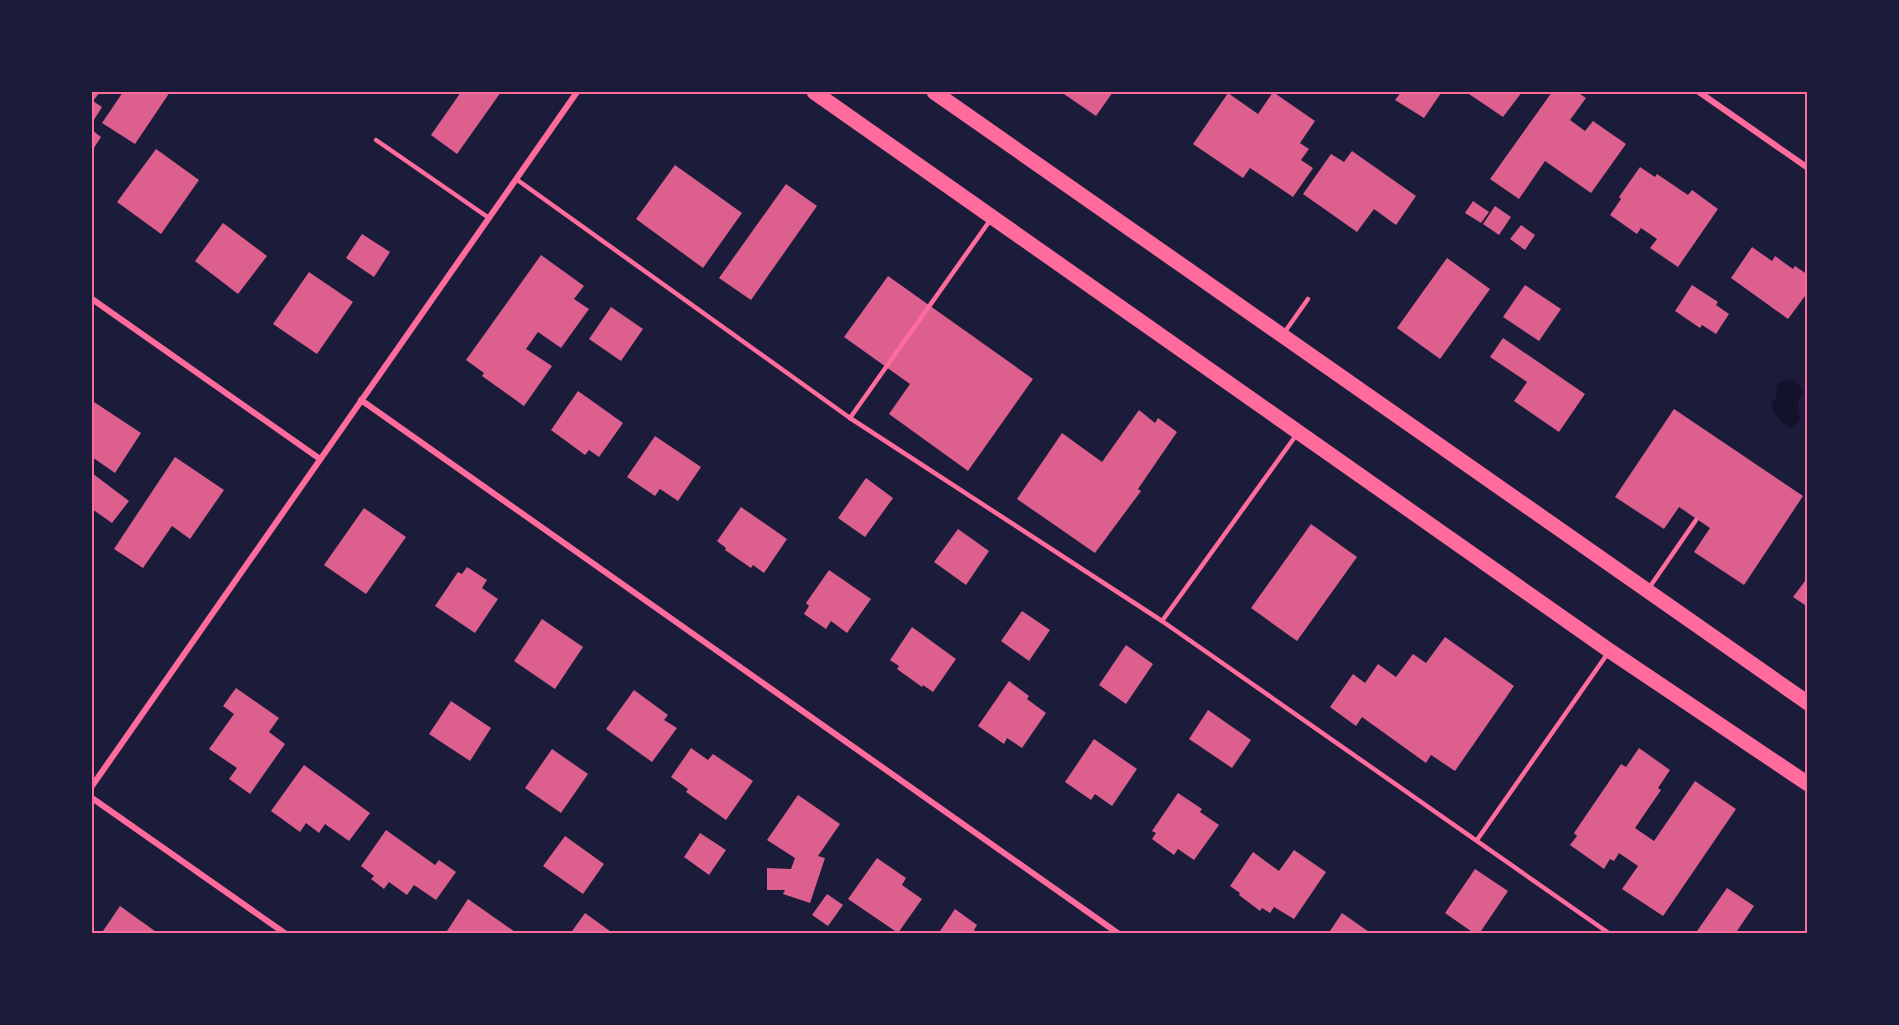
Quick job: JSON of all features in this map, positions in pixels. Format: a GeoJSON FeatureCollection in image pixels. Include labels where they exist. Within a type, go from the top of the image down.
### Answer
{"type":"FeatureCollection","features":[{"type":"Feature","properties":{"kind":"main road"},"geometry":{"type":"LineString","coordinates":[[814,92],[1610,651],[1808,784]]}},
{"type":"Feature","properties":{"kind":"main road"},"geometry":{"type":"LineString","coordinates":[[934,92],[1808,703]]}},
{"type":"Feature","properties":{"kind":"street"},"geometry":{"type":"LineString","coordinates":[[92,786],[578,92]]}},
{"type":"Feature","properties":{"kind":"street"},"geometry":{"type":"LineString","coordinates":[[1699,92],[1808,168]]}},
{"type":"Feature","properties":{"kind":"street"},"geometry":{"type":"LineString","coordinates":[[92,299],[320,459]]}},
{"type":"Feature","properties":{"kind":"street"},"geometry":{"type":"LineString","coordinates":[[362,400],[1119,933]]}},
{"type":"Feature","properties":{"kind":"street"},"geometry":{"type":"LineString","coordinates":[[92,798],[286,933]]}},
{"type":"Feature","properties":{"kind":"lane"},"geometry":{"type":"LineString","coordinates":[[376,140],[489,218]]}},
{"type":"Feature","properties":{"kind":"lane"},"geometry":{"type":"LineString","coordinates":[[516,179],[850,418],[1162,621],[1610,933]]}},
{"type":"Feature","properties":{"kind":"lane"},"geometry":{"type":"LineString","coordinates":[[850,418],[993,217]]}},
{"type":"Feature","properties":{"kind":"lane"},"geometry":{"type":"LineString","coordinates":[[1282,335],[1308,299]]}},
{"type":"Feature","properties":{"kind":"lane"},"geometry":{"type":"LineString","coordinates":[[1162,621],[1298,432]]}},
{"type":"Feature","properties":{"kind":"lane"},"geometry":{"type":"LineString","coordinates":[[1647,590],[1696,520]]}},
{"type":"Feature","properties":{"kind":"lane"},"geometry":{"type":"LineString","coordinates":[[1476,840],[1610,651]]}},
{"type":"Feature","properties":{"kind":"shaded area"},"geometry":{"type":"Polygon","coordinates":[[[1788,379],[1794,380],[1803,390],[1798,403],[1800,419],[1791,428],[1777,417],[1771,404],[1777,397],[1778,384],[1788,379]]]}},
{"type":"Feature","properties":{"kind":"building"},"geometry":{"type":"Polygon","coordinates":[[[92,92],[100,92],[93,101],[102,107],[92,123],[92,92]]]}},
{"type":"Feature","properties":{"kind":"building"},"geometry":{"type":"Polygon","coordinates":[[[123,92],[170,92],[135,144],[102,123],[123,92]]]}},
{"type":"Feature","properties":{"kind":"building"},"geometry":{"type":"Polygon","coordinates":[[[461,92],[501,92],[457,154],[431,135],[461,92]]]}},
{"type":"Feature","properties":{"kind":"building"},"geometry":{"type":"Polygon","coordinates":[[[1061,92],[1113,92],[1096,116],[1061,92]]]}},
{"type":"Feature","properties":{"kind":"building"},"geometry":{"type":"Polygon","coordinates":[[[1273,92],[1315,121],[1300,143],[1309,149],[1301,160],[1313,168],[1293,197],[1250,168],[1243,178],[1193,144],[1228,93],[1258,114],[1273,92]]]}},
{"type":"Feature","properties":{"kind":"building"},"geometry":{"type":"Polygon","coordinates":[[[1401,92],[1441,93],[1424,118],[1395,100],[1401,92]]]}},
{"type":"Feature","properties":{"kind":"building"},"geometry":{"type":"Polygon","coordinates":[[[1466,92],[1522,92],[1503,117],[1466,92]]]}},
{"type":"Feature","properties":{"kind":"building"},"geometry":{"type":"Polygon","coordinates":[[[1552,92],[1577,92],[1586,98],[1570,120],[1585,131],[1593,121],[1626,144],[1591,193],[1545,161],[1519,199],[1490,179],[1552,92]]]}},
{"type":"Feature","properties":{"kind":"building"},"geometry":{"type":"Polygon","coordinates":[[[92,130],[101,137],[92,151],[92,130]]]}},
{"type":"Feature","properties":{"kind":"building"},"geometry":{"type":"Polygon","coordinates":[[[156,149],[199,180],[161,234],[117,202],[156,149]]]}},
{"type":"Feature","properties":{"kind":"building"},"geometry":{"type":"Polygon","coordinates":[[[1352,151],[1416,196],[1396,225],[1374,209],[1357,232],[1303,194],[1331,154],[1344,162],[1352,151]]]}},
{"type":"Feature","properties":{"kind":"building"},"geometry":{"type":"Polygon","coordinates":[[[675,165],[742,213],[703,268],[636,219],[675,165]]]}},
{"type":"Feature","properties":{"kind":"building"},"geometry":{"type":"Polygon","coordinates":[[[1640,167],[1655,177],[1657,174],[1688,195],[1692,190],[1718,209],[1678,267],[1650,248],[1657,239],[1641,228],[1637,234],[1610,215],[1621,199],[1619,197],[1640,167]]]}},
{"type":"Feature","properties":{"kind":"building"},"geometry":{"type":"Polygon","coordinates":[[[786,184],[817,206],[751,300],[719,278],[786,184]]]}},
{"type":"Feature","properties":{"kind":"building"},"geometry":{"type":"Polygon","coordinates":[[[1473,201],[1489,212],[1481,223],[1465,213],[1473,201]]]}},
{"type":"Feature","properties":{"kind":"building"},"geometry":{"type":"Polygon","coordinates":[[[1495,206],[1511,217],[1499,235],[1483,224],[1495,206]]]}},
{"type":"Feature","properties":{"kind":"building"},"geometry":{"type":"Polygon","coordinates":[[[223,223],[267,256],[238,294],[195,261],[223,223]]]}},
{"type":"Feature","properties":{"kind":"building"},"geometry":{"type":"Polygon","coordinates":[[[1521,225],[1535,235],[1525,250],[1510,239],[1521,225]]]}},
{"type":"Feature","properties":{"kind":"building"},"geometry":{"type":"Polygon","coordinates":[[[362,234],[390,252],[374,277],[346,258],[362,234]]]}},
{"type":"Feature","properties":{"kind":"building"},"geometry":{"type":"Polygon","coordinates":[[[1752,247],[1772,261],[1775,256],[1793,269],[1795,266],[1808,275],[1808,292],[1788,319],[1731,278],[1752,247]]]}},
{"type":"Feature","properties":{"kind":"building"},"geometry":{"type":"Polygon","coordinates":[[[541,255],[584,286],[574,299],[589,309],[561,348],[538,332],[526,349],[552,366],[524,406],[482,376],[484,373],[466,360],[541,255]]]}},
{"type":"Feature","properties":{"kind":"building"},"geometry":{"type":"Polygon","coordinates":[[[1447,258],[1490,289],[1440,359],[1397,328],[1447,258]]]}},
{"type":"Feature","properties":{"kind":"building"},"geometry":{"type":"Polygon","coordinates":[[[309,272],[353,302],[317,354],[273,324],[309,272]]]}},
{"type":"Feature","properties":{"kind":"building"},"geometry":{"type":"Polygon","coordinates":[[[888,276],[1033,379],[968,471],[889,414],[910,384],[844,337],[888,276]]]}},
{"type":"Feature","properties":{"kind":"building"},"geometry":{"type":"Polygon","coordinates":[[[1525,285],[1561,309],[1539,341],[1503,317],[1525,285]]]}},
{"type":"Feature","properties":{"kind":"building"},"geometry":{"type":"Polygon","coordinates":[[[1692,285],[1718,302],[1716,305],[1729,314],[1716,334],[1702,325],[1700,328],[1675,311],[1692,285]]]}},
{"type":"Feature","properties":{"kind":"building"},"geometry":{"type":"Polygon","coordinates":[[[611,307],[643,329],[621,361],[589,339],[611,307]]]}},
{"type":"Feature","properties":{"kind":"building"},"geometry":{"type":"Polygon","coordinates":[[[1503,338],[1585,394],[1559,432],[1514,401],[1527,382],[1490,357],[1503,338]]]}},
{"type":"Feature","properties":{"kind":"building"},"geometry":{"type":"Polygon","coordinates":[[[578,391],[623,423],[599,457],[589,450],[585,455],[551,430],[578,391]]]}},
{"type":"Feature","properties":{"kind":"building"},"geometry":{"type":"Polygon","coordinates":[[[94,402],[141,433],[115,473],[92,457],[92,407],[94,402]]]}},
{"type":"Feature","properties":{"kind":"building"},"geometry":{"type":"Polygon","coordinates":[[[1674,409],[1803,496],[1744,585],[1694,552],[1710,528],[1679,507],[1664,529],[1615,497],[1674,409]]]}},
{"type":"Feature","properties":{"kind":"building"},"geometry":{"type":"Polygon","coordinates":[[[1139,410],[1155,423],[1158,418],[1177,432],[1138,489],[1141,491],[1095,553],[1017,499],[1062,433],[1102,462],[1139,410]]]}},
{"type":"Feature","properties":{"kind":"building"},"geometry":{"type":"Polygon","coordinates":[[[655,436],[701,467],[678,501],[660,489],[655,496],[627,477],[655,436]]]}},
{"type":"Feature","properties":{"kind":"building"},"geometry":{"type":"Polygon","coordinates":[[[175,457],[224,490],[190,539],[172,526],[143,568],[114,549],[175,457]]]}},
{"type":"Feature","properties":{"kind":"building"},"geometry":{"type":"Polygon","coordinates":[[[92,473],[129,501],[112,523],[92,509],[92,473]]]}},
{"type":"Feature","properties":{"kind":"building"},"geometry":{"type":"Polygon","coordinates":[[[866,478],[893,498],[865,537],[838,518],[866,478]]]}},
{"type":"Feature","properties":{"kind":"building"},"geometry":{"type":"Polygon","coordinates":[[[741,507],[787,539],[764,573],[753,565],[751,568],[725,550],[726,548],[717,541],[741,507]]]}},
{"type":"Feature","properties":{"kind":"building"},"geometry":{"type":"Polygon","coordinates":[[[364,508],[406,537],[366,594],[324,565],[364,508]]]}},
{"type":"Feature","properties":{"kind":"building"},"geometry":{"type":"Polygon","coordinates":[[[1311,524],[1357,557],[1297,641],[1251,608],[1311,524]]]}},
{"type":"Feature","properties":{"kind":"building"},"geometry":{"type":"Polygon","coordinates":[[[958,529],[989,551],[966,585],[934,562],[958,529]]]}},
{"type":"Feature","properties":{"kind":"building"},"geometry":{"type":"Polygon","coordinates":[[[467,567],[487,580],[482,588],[498,599],[475,633],[435,606],[458,572],[462,574],[467,567]]]}},
{"type":"Feature","properties":{"kind":"building"},"geometry":{"type":"Polygon","coordinates":[[[829,570],[871,599],[847,633],[831,621],[826,629],[804,614],[809,606],[806,603],[829,570]]]}},
{"type":"Feature","properties":{"kind":"building"},"geometry":{"type":"Polygon","coordinates":[[[1808,577],[1808,607],[1793,597],[1808,577]]]}},
{"type":"Feature","properties":{"kind":"building"},"geometry":{"type":"Polygon","coordinates":[[[1022,611],[1050,630],[1029,661],[1001,641],[1022,611]]]}},
{"type":"Feature","properties":{"kind":"building"},"geometry":{"type":"Polygon","coordinates":[[[542,619],[583,647],[555,689],[514,661],[542,619]]]}},
{"type":"Feature","properties":{"kind":"building"},"geometry":{"type":"Polygon","coordinates":[[[912,627],[956,659],[933,692],[897,669],[899,666],[890,660],[912,627]]]}},
{"type":"Feature","properties":{"kind":"building"},"geometry":{"type":"Polygon","coordinates":[[[1445,637],[1514,686],[1455,771],[1431,755],[1426,763],[1362,717],[1356,726],[1330,707],[1353,674],[1365,683],[1378,664],[1396,677],[1413,654],[1426,663],[1445,637]]]}},
{"type":"Feature","properties":{"kind":"building"},"geometry":{"type":"Polygon","coordinates":[[[1126,645],[1153,664],[1126,704],[1099,685],[1126,645]]]}},
{"type":"Feature","properties":{"kind":"building"},"geometry":{"type":"Polygon","coordinates":[[[1009,681],[1029,696],[1027,699],[1046,713],[1022,748],[1007,738],[1004,744],[978,726],[1009,681]]]}},
{"type":"Feature","properties":{"kind":"building"},"geometry":{"type":"Polygon","coordinates":[[[236,688],[279,718],[269,732],[285,744],[250,794],[229,779],[237,768],[209,749],[234,714],[223,706],[236,688]]]}},
{"type":"Feature","properties":{"kind":"building"},"geometry":{"type":"Polygon","coordinates":[[[634,690],[668,715],[664,720],[677,728],[652,762],[606,729],[634,690]]]}},
{"type":"Feature","properties":{"kind":"building"},"geometry":{"type":"Polygon","coordinates":[[[451,701],[491,728],[470,761],[429,734],[451,701]]]}},
{"type":"Feature","properties":{"kind":"building"},"geometry":{"type":"Polygon","coordinates":[[[1208,710],[1251,740],[1232,768],[1189,739],[1208,710]]]}},
{"type":"Feature","properties":{"kind":"building"},"geometry":{"type":"Polygon","coordinates":[[[1094,739],[1137,769],[1112,806],[1095,794],[1091,800],[1065,782],[1094,739]]]}},
{"type":"Feature","properties":{"kind":"building"},"geometry":{"type":"Polygon","coordinates":[[[691,748],[708,760],[713,754],[753,781],[726,820],[686,792],[688,789],[671,777],[691,748]]]}},
{"type":"Feature","properties":{"kind":"building"},"geometry":{"type":"Polygon","coordinates":[[[1639,748],[1670,770],[1658,788],[1661,790],[1635,828],[1654,841],[1695,781],[1736,809],[1663,916],[1622,889],[1638,866],[1619,853],[1614,861],[1610,859],[1604,869],[1570,845],[1577,836],[1574,833],[1621,764],[1626,767],[1639,748]]]}},
{"type":"Feature","properties":{"kind":"building"},"geometry":{"type":"Polygon","coordinates":[[[552,749],[588,774],[561,813],[525,788],[552,749]]]}},
{"type":"Feature","properties":{"kind":"building"},"geometry":{"type":"Polygon","coordinates":[[[304,765],[370,813],[349,841],[325,824],[319,833],[306,823],[300,832],[271,811],[304,765]]]}},
{"type":"Feature","properties":{"kind":"building"},"geometry":{"type":"Polygon","coordinates":[[[1178,793],[1202,809],[1200,812],[1219,825],[1194,860],[1178,849],[1174,855],[1152,839],[1156,833],[1152,831],[1178,793]]]}},
{"type":"Feature","properties":{"kind":"building"},"geometry":{"type":"Polygon","coordinates":[[[798,795],[840,824],[818,856],[825,858],[810,903],[783,894],[785,890],[767,890],[767,868],[791,869],[795,858],[767,840],[798,795]]]}},
{"type":"Feature","properties":{"kind":"building"},"geometry":{"type":"Polygon","coordinates":[[[386,830],[435,865],[439,860],[456,872],[436,900],[414,885],[407,895],[389,882],[384,889],[371,879],[374,876],[361,866],[386,830]]]}},
{"type":"Feature","properties":{"kind":"building"},"geometry":{"type":"Polygon","coordinates":[[[700,833],[726,850],[709,875],[684,857],[700,833]]]}},
{"type":"Feature","properties":{"kind":"building"},"geometry":{"type":"Polygon","coordinates":[[[565,836],[604,864],[583,894],[543,866],[565,836]]]}},
{"type":"Feature","properties":{"kind":"building"},"geometry":{"type":"Polygon","coordinates":[[[1294,850],[1326,872],[1294,919],[1274,907],[1270,913],[1262,908],[1260,911],[1230,886],[1253,852],[1279,871],[1294,850]]]}},
{"type":"Feature","properties":{"kind":"building"},"geometry":{"type":"Polygon","coordinates":[[[877,858],[906,878],[902,885],[922,899],[898,933],[848,899],[877,858]]]}},
{"type":"Feature","properties":{"kind":"building"},"geometry":{"type":"Polygon","coordinates":[[[1475,869],[1508,891],[1479,934],[1475,934],[1445,913],[1475,869]]]}},
{"type":"Feature","properties":{"kind":"building"},"geometry":{"type":"Polygon","coordinates":[[[1727,888],[1754,906],[1735,934],[1695,934],[1727,888]]]}},
{"type":"Feature","properties":{"kind":"building"},"geometry":{"type":"Polygon","coordinates":[[[827,894],[843,905],[828,926],[812,915],[827,894]]]}},
{"type":"Feature","properties":{"kind":"building"},"geometry":{"type":"Polygon","coordinates":[[[468,899],[518,934],[445,934],[468,899]]]}},
{"type":"Feature","properties":{"kind":"building"},"geometry":{"type":"Polygon","coordinates":[[[120,906],[159,934],[101,934],[120,906]]]}},
{"type":"Feature","properties":{"kind":"building"},"geometry":{"type":"Polygon","coordinates":[[[955,909],[977,925],[974,930],[979,934],[938,934],[955,909]]]}},
{"type":"Feature","properties":{"kind":"building"},"geometry":{"type":"Polygon","coordinates":[[[585,913],[614,934],[570,934],[585,913]]]}},
{"type":"Feature","properties":{"kind":"building"},"geometry":{"type":"Polygon","coordinates":[[[1342,913],[1372,934],[1328,934],[1342,913]]]}}]}
